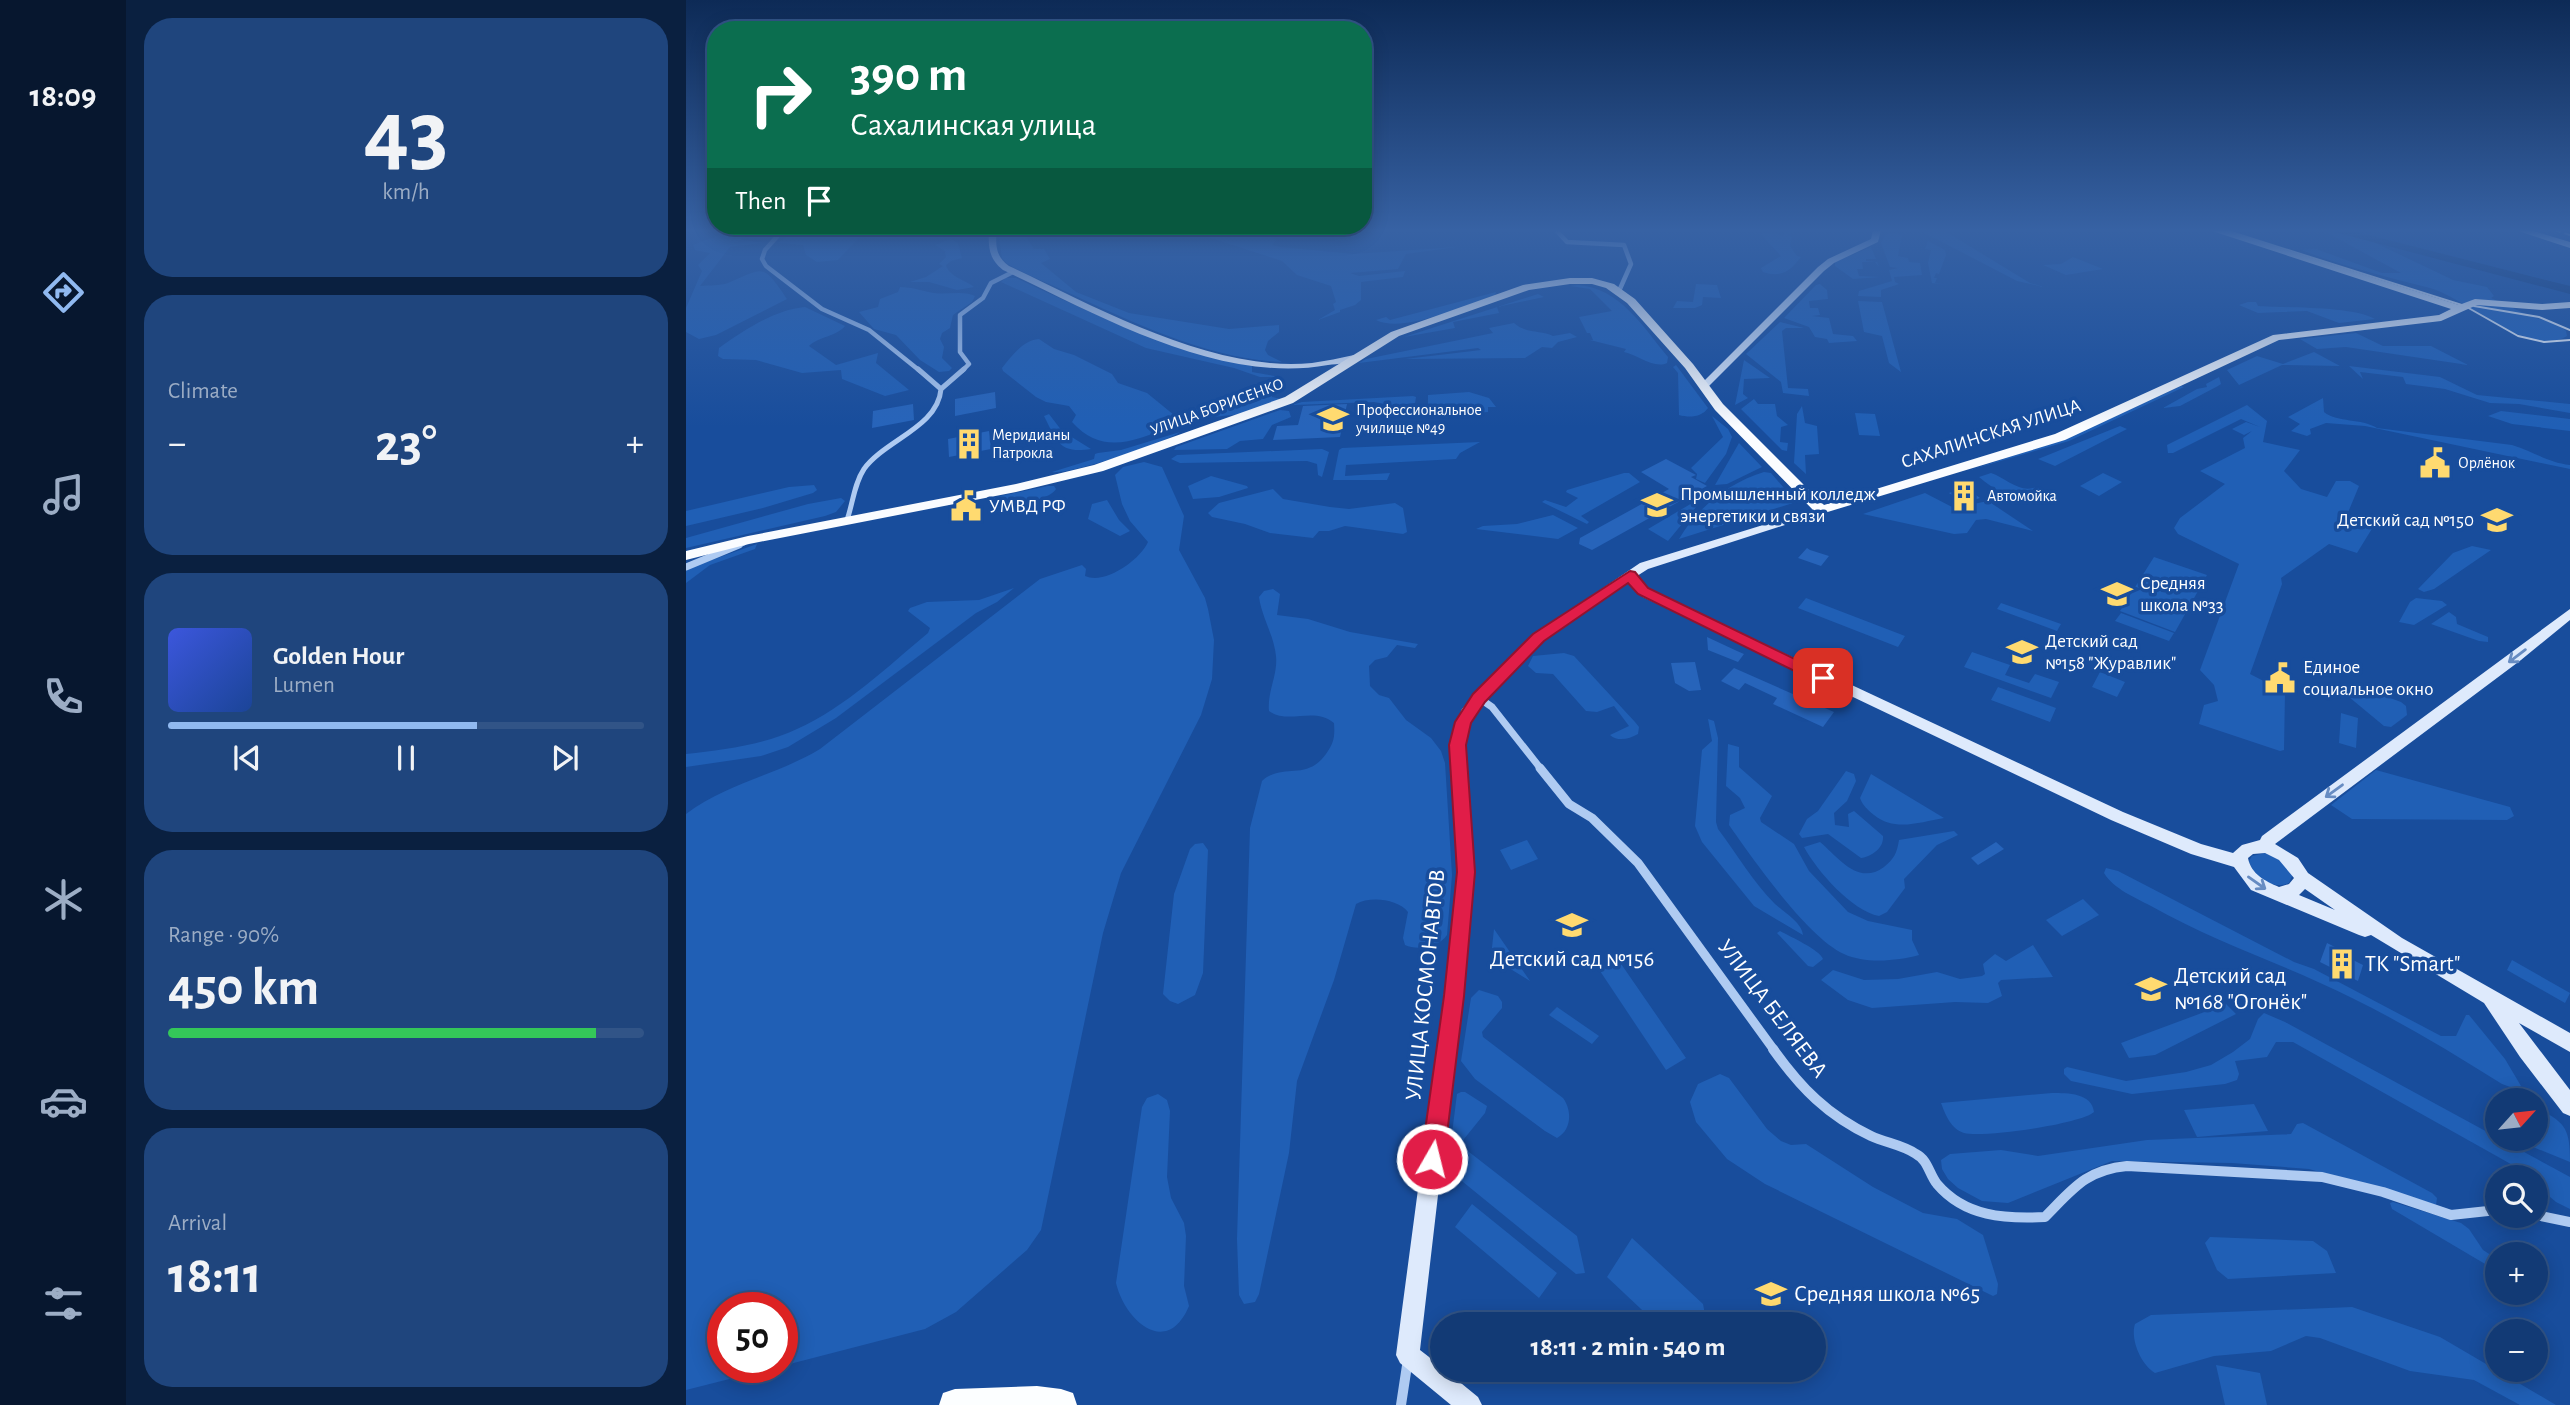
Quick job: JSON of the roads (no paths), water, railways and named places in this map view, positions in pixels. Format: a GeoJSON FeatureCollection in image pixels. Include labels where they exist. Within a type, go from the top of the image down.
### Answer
{"type":"FeatureCollection","features":[{"type":"Feature","properties":{"kind":"highway"},"geometry":{"type":"LineString","coordinates":[[955,1405],[1037,1402],[1061,1405]]}},
{"type":"Feature","properties":{"kind":"main road"},"geometry":{"type":"LineString","coordinates":[[1063,296],[1180,344],[1217,355],[1323,371]]}},
{"type":"Feature","properties":{"kind":"main road","name":"УЛИЦА БОРИСЕНКО"},"geometry":{"type":"LineString","coordinates":[[748,540],[1016,488],[1098,468],[1278,405],[1311,389],[1323,371],[1354,358],[1395,334],[1506,296]]}},
{"type":"Feature","properties":{"kind":"main road","name":"УЛИЦА БОРИСЕНКО"},"geometry":{"type":"LineString","coordinates":[[1624,296],[1704,386],[1719,407],[1821,510]]}},
{"type":"Feature","properties":{"kind":"main road"},"geometry":{"type":"LineString","coordinates":[[1704,386],[1794,296]]}},
{"type":"Feature","properties":{"kind":"main road"},"geometry":{"type":"LineString","coordinates":[[2418,296],[2460,309]]}},
{"type":"Feature","properties":{"kind":"main road","name":"САХАЛИНСКАЯ УЛИЦА"},"geometry":{"type":"LineString","coordinates":[[1630,575],[1668,557],[2060,437],[2270,339],[2441,318],[2474,302],[2552,307],[2570,305]]}},
{"type":"Feature","properties":{"kind":"main road"},"geometry":{"type":"LineString","coordinates":[[686,556],[748,540]]}},
{"type":"Feature","properties":{"kind":"main road"},"geometry":{"type":"LineString","coordinates":[[1630,575],[1647,594],[2053,787],[2150,831],[2240,862]]}},
{"type":"Feature","properties":{"kind":"main road","name":"УЛИЦА КОСМОНАВТОВ"},"geometry":{"type":"LineString","coordinates":[[1408,1355],[1421,1232],[1464,903],[1466,872],[1457,745],[1463,722],[1479,698],[1539,638],[1630,575]]}},
{"type":"Feature","properties":{"kind":"main road"},"geometry":{"type":"LineString","coordinates":[[2264,847],[2269,840],[2570,613]]}},
{"type":"Feature","properties":{"kind":"main road"},"geometry":{"type":"LineString","coordinates":[[2396,943],[2281,893],[2265,889],[2250,880],[2240,862],[2240,856],[2249,848],[2264,847],[2290,859],[2302,878],[2396,943],[2570,1043]]}},
{"type":"Feature","properties":{"kind":"main road"},"geometry":{"type":"LineString","coordinates":[[2281,893],[2294,891],[2302,878]]}},
{"type":"Feature","properties":{"kind":"main road"},"geometry":{"type":"LineString","coordinates":[[2491,997],[2526,1051],[2570,1105]]}},
{"type":"Feature","properties":{"kind":"main road"},"geometry":{"type":"LineString","coordinates":[[1408,1355],[1471,1405]]}},
{"type":"Feature","properties":{"kind":"street"},"geometry":{"type":"LineString","coordinates":[[805,296],[822,309],[869,330],[892,346],[941,389]]}},
{"type":"Feature","properties":{"kind":"street"},"geometry":{"type":"LineString","coordinates":[[847,520],[855,488],[864,469],[888,445],[934,411],[940,403],[941,389],[969,365],[960,352],[960,315],[984,296]]}},
{"type":"Feature","properties":{"kind":"street","name":"УЛИЦА БОРИСЕНКО"},"geometry":{"type":"LineString","coordinates":[[686,566],[735,548],[748,540]]}},
{"type":"Feature","properties":{"kind":"street","name":"УЛИЦА БЕЛЯЕВА"},"geometry":{"type":"LineString","coordinates":[[1479,698],[1492,707],[1569,804],[1592,818],[1638,863],[1800,1086],[1826,1111],[1851,1126],[1919,1155],[1942,1191],[1966,1208],[1998,1218],[2045,1217],[2059,1200],[2087,1177],[2113,1167],[2127,1166],[2322,1177],[2451,1214],[2485,1211]]}},
{"type":"Feature","properties":{"kind":"street"},"geometry":{"type":"LineString","coordinates":[[2548,1217],[2570,1222]]}},
{"type":"Feature","properties":{"kind":"street"},"geometry":{"type":"LineString","coordinates":[[1401,1405],[1408,1355]]}},
{"type":"Feature","properties":{"kind":"tram line"},"geometry":{"type":"LineString","coordinates":[[2432,296],[2465,306],[2518,336],[2544,342],[2570,340]]}},
{"type":"Feature","properties":{"kind":"tram line"},"geometry":{"type":"LineString","coordinates":[[2474,306],[2539,317],[2570,330]]}},
{"type":"Feature","properties":{"kind":"place","name":"Профессиональное училище №49"},"geometry":{"type":"Point","coordinates":[1333,419]}},
{"type":"Feature","properties":{"kind":"place","name":"Меридианы Патрокла"},"geometry":{"type":"Point","coordinates":[969,444]}},
{"type":"Feature","properties":{"kind":"place","name":"Орлёнок"},"geometry":{"type":"Point","coordinates":[2435,463]}},
{"type":"Feature","properties":{"kind":"place","name":"Автомойка"},"geometry":{"type":"Point","coordinates":[1964,496]}},
{"type":"Feature","properties":{"kind":"place","name":"Промышленный колледж энергетики и связи"},"geometry":{"type":"Point","coordinates":[1657,505]}},
{"type":"Feature","properties":{"kind":"place","name":"УМВД РФ"},"geometry":{"type":"Point","coordinates":[966,506]}},
{"type":"Feature","properties":{"kind":"place","name":"Детский сад №150"},"geometry":{"type":"Point","coordinates":[2497,520]}},
{"type":"Feature","properties":{"kind":"place","name":"Средняя школа №33"},"geometry":{"type":"Point","coordinates":[2117,594]}},
{"type":"Feature","properties":{"kind":"place","name":"Детский сад №158 \"Журавлик\""},"geometry":{"type":"Point","coordinates":[2022,652]}},
{"type":"Feature","properties":{"kind":"place","name":"Единое социальное окно"},"geometry":{"type":"Point","coordinates":[2280,678]}},
{"type":"Feature","properties":{"kind":"place","name":"Детский сад №156"},"geometry":{"type":"Point","coordinates":[1572,925]}},
{"type":"Feature","properties":{"kind":"place","name":"ТК \"Smart\""},"geometry":{"type":"Point","coordinates":[2342,964]}},
{"type":"Feature","properties":{"kind":"place","name":"Детский сад №168 \"Огонёк\""},"geometry":{"type":"Point","coordinates":[2151,989]}},
{"type":"Feature","properties":{"kind":"place","name":"Средняя школа №65"},"geometry":{"type":"Point","coordinates":[1771,1294]}}]}
